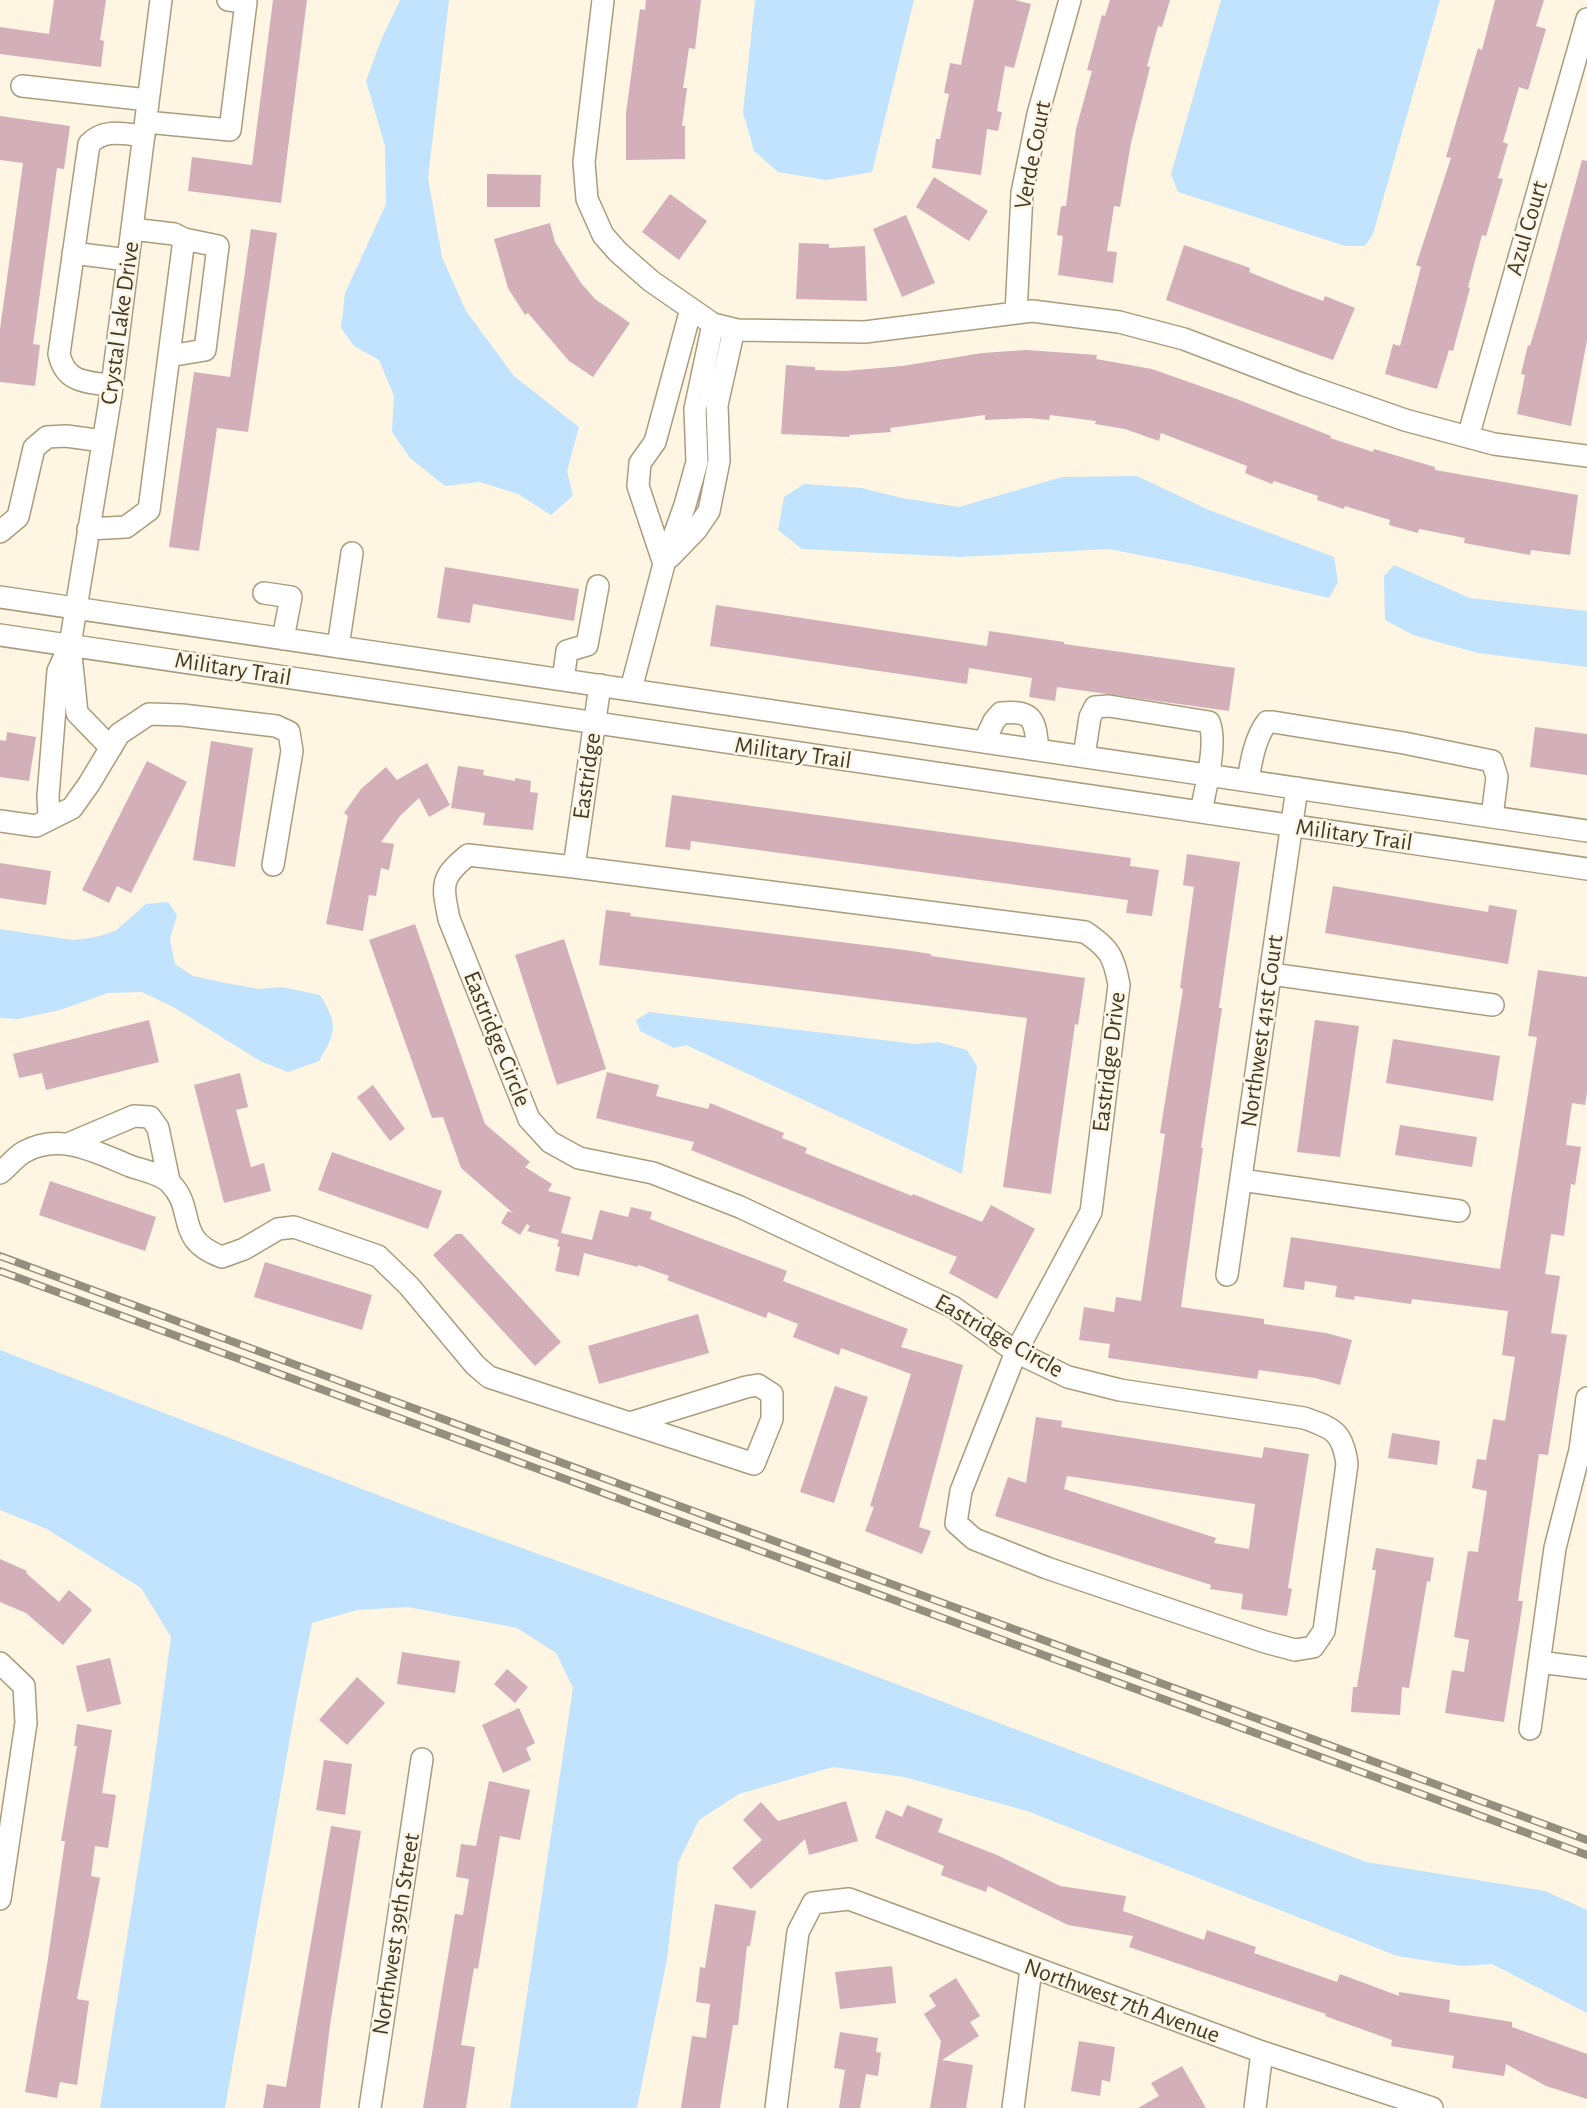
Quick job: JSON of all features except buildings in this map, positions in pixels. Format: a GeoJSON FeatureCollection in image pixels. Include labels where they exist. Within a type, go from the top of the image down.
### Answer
{"type":"FeatureCollection","features":[{"type":"Feature","properties":{"kind":"street","name":"Crystal Lake Drive"},"geometry":{"type":"LineString","coordinates":[[69,645],[112,386],[161,0]]}},
{"type":"Feature","properties":{"kind":"street"},"geometry":{"type":"LineString","coordinates":[[22,86],[146,119],[230,130],[246,2],[228,0]]}},
{"type":"Feature","properties":{"kind":"street"},"geometry":{"type":"LineString","coordinates":[[603,0],[584,162],[587,199],[603,235],[618,252],[651,281],[691,309],[723,326],[815,332],[865,332],[1032,311],[1119,322],[1184,339],[1405,420],[1494,444],[1587,456]]}},
{"type":"Feature","properties":{"kind":"street","name":"Verde Court"},"geometry":{"type":"LineString","coordinates":[[1016,313],[1022,193],[1038,114],[1070,0]]}},
{"type":"Feature","properties":{"kind":"street","name":"Azul Court"},"geometry":{"type":"LineString","coordinates":[[1468,437],[1587,19]]}},
{"type":"Feature","properties":{"kind":"street"},"geometry":{"type":"LineString","coordinates":[[112,386],[76,380],[62,368],[59,354],[89,144],[96,136],[146,119]]}},
{"type":"Feature","properties":{"kind":"street"},"geometry":{"type":"LineString","coordinates":[[132,229],[174,234],[184,239],[218,246],[205,350],[169,356]]}},
{"type":"Feature","properties":{"kind":"street"},"geometry":{"type":"LineString","coordinates":[[88,529],[125,527],[149,510],[184,239]]}},
{"type":"Feature","properties":{"kind":"street"},"geometry":{"type":"LineString","coordinates":[[73,253],[128,260]]}},
{"type":"Feature","properties":{"kind":"street"},"geometry":{"type":"LineString","coordinates":[[664,564],[638,486],[640,463],[655,442],[691,309]]}},
{"type":"Feature","properties":{"kind":"street"},"geometry":{"type":"LineString","coordinates":[[631,689],[664,564],[697,462],[695,410],[723,326]]}},
{"type":"Feature","properties":{"kind":"street"},"geometry":{"type":"LineString","coordinates":[[0,532],[18,517],[34,448],[47,437],[66,436],[103,441]]}},
{"type":"Feature","properties":{"kind":"street"},"geometry":{"type":"LineString","coordinates":[[338,647],[352,553]]}},
{"type":"Feature","properties":{"kind":"street"},"geometry":{"type":"LineString","coordinates":[[563,680],[567,652],[587,645],[598,586]]}},
{"type":"Feature","properties":{"kind":"street"},"geometry":{"type":"LineString","coordinates":[[264,593],[291,597],[283,639]]}},
{"type":"Feature","properties":{"kind":"street","name":"Military Trail"},"geometry":{"type":"LineString","coordinates":[[0,597],[1587,831]]}},
{"type":"Feature","properties":{"kind":"street","name":"Military Trail"},"geometry":{"type":"LineString","coordinates":[[0,635],[1587,869]]}},
{"type":"Feature","properties":{"kind":"street"},"geometry":{"type":"LineString","coordinates":[[69,645],[77,713],[111,748]]}},
{"type":"Feature","properties":{"kind":"street"},"geometry":{"type":"LineString","coordinates":[[49,818],[51,742],[58,671],[69,645]]}},
{"type":"Feature","properties":{"kind":"street","name":"Eastridge"},"geometry":{"type":"LineString","coordinates":[[574,867],[600,685]]}},
{"type":"Feature","properties":{"kind":"street"},"geometry":{"type":"LineString","coordinates":[[1084,756],[1090,717],[1095,707],[1109,706],[1209,722],[1211,749],[1201,812]]}},
{"type":"Feature","properties":{"kind":"street"},"geometry":{"type":"LineString","coordinates":[[984,742],[1001,713],[1025,714],[1033,719],[1038,750]]}},
{"type":"Feature","properties":{"kind":"street"},"geometry":{"type":"LineString","coordinates":[[0,821],[36,826],[72,808],[119,734],[149,714],[183,715],[276,726],[289,732],[292,751],[273,865]]}},
{"type":"Feature","properties":{"kind":"street"},"geometry":{"type":"LineString","coordinates":[[1248,781],[1251,760],[1261,730],[1267,722],[1273,722],[1405,743],[1492,761],[1497,777],[1492,817]]}},
{"type":"Feature","properties":{"kind":"street","name":"Northwest 41st Court"},"geometry":{"type":"LineString","coordinates":[[1227,1275],[1297,788]]}},
{"type":"Feature","properties":{"kind":"street","name":"Eastridge Circle"},"geometry":{"type":"LineString","coordinates":[[574,867],[468,855],[449,871],[443,891],[449,919],[529,1119],[550,1142],[579,1158],[653,1172],[740,1207],[953,1307],[1016,1352],[1069,1377],[1119,1390],[1304,1418],[1327,1426],[1345,1444],[1347,1464],[1324,1630],[1314,1647],[1295,1650],[1265,1642],[1010,1553],[974,1539],[956,1523]]}},
{"type":"Feature","properties":{"kind":"street","name":"Eastridge Drive"},"geometry":{"type":"LineString","coordinates":[[574,867],[1084,932],[1103,944],[1115,961],[1119,985],[1091,1212],[1016,1352],[961,1491],[956,1523]]}},
{"type":"Feature","properties":{"kind":"street"},"geometry":{"type":"LineString","coordinates":[[1270,974],[1493,1005]]}},
{"type":"Feature","properties":{"kind":"street"},"geometry":{"type":"LineString","coordinates":[[68,1144],[134,1116],[150,1117],[158,1128],[169,1181],[180,1199],[191,1235],[205,1251],[222,1257],[244,1249],[278,1228],[294,1227],[378,1256],[408,1286],[475,1366],[489,1377],[754,1464],[772,1419],[772,1394],[758,1385],[746,1387],[630,1423]]}},
{"type":"Feature","properties":{"kind":"street"},"geometry":{"type":"LineString","coordinates":[[0,1174],[24,1153],[56,1142],[79,1146],[169,1181]]}},
{"type":"Feature","properties":{"kind":"street"},"geometry":{"type":"LineString","coordinates":[[1241,1180],[1459,1212]]}},
{"type":"Feature","properties":{"kind":"street"},"geometry":{"type":"LineString","coordinates":[[1530,1729],[1555,1548],[1584,1451],[1587,1398]]}},
{"type":"Feature","properties":{"kind":"street"},"geometry":{"type":"LineString","coordinates":[[1539,1662],[1587,1668]]}},
{"type":"Feature","properties":{"kind":"street"},"geometry":{"type":"LineString","coordinates":[[0,1664],[24,1686],[26,1723],[0,1899]]}},
{"type":"Feature","properties":{"kind":"street","name":"Northwest 39th Street"},"geometry":{"type":"LineString","coordinates":[[370,2108],[422,1759]]}},
{"type":"Feature","properties":{"kind":"street","name":"Northwest 7th Avenue"},"geometry":{"type":"LineString","coordinates":[[776,2108],[798,1932],[813,1903],[849,1899],[1031,1969],[1262,2052],[1432,2108]]}},
{"type":"Feature","properties":{"kind":"street"},"geometry":{"type":"LineString","coordinates":[[1013,2108],[1031,1969]]}},
{"type":"Feature","properties":{"kind":"street"},"geometry":{"type":"LineString","coordinates":[[1255,2108],[1262,2052]]}},
{"type":"Feature","properties":{"kind":"water"},"geometry":{"type":"Polygon","coordinates":[[[400,0],[449,0],[428,178],[442,257],[466,311],[514,376],[579,427],[567,471],[573,496],[551,515],[518,494],[480,482],[445,486],[410,458],[392,432],[394,396],[379,360],[354,346],[341,328],[345,293],[386,204],[385,146],[366,81],[400,0]]]}},
{"type":"Feature","properties":{"kind":"water"},"geometry":{"type":"Polygon","coordinates":[[[755,0],[914,0],[872,172],[826,180],[778,172],[754,151],[743,112],[755,0]]]}},
{"type":"Feature","properties":{"kind":"water"},"geometry":{"type":"Polygon","coordinates":[[[1221,0],[1440,0],[1373,234],[1365,246],[1345,246],[1178,192],[1171,174],[1221,0]]]}},
{"type":"Feature","properties":{"kind":"water"},"geometry":{"type":"Polygon","coordinates":[[[1137,476],[1209,510],[1334,557],[1338,582],[1329,598],[1109,549],[960,557],[802,549],[778,530],[784,497],[804,484],[862,488],[902,498],[959,507],[1062,477],[1137,476]]]}},
{"type":"Feature","properties":{"kind":"water"},"geometry":{"type":"Polygon","coordinates":[[[1394,565],[1470,598],[1587,611],[1587,667],[1478,653],[1413,635],[1385,620],[1384,576],[1394,565]]]}},
{"type":"Feature","properties":{"kind":"water"},"geometry":{"type":"Polygon","coordinates":[[[168,902],[177,915],[170,939],[175,964],[193,976],[259,989],[282,987],[320,995],[330,1014],[333,1028],[319,1061],[288,1072],[260,1061],[175,1008],[142,992],[108,993],[60,1010],[18,1019],[0,1018],[0,929],[73,940],[96,937],[115,931],[146,904],[168,902]]]}},
{"type":"Feature","properties":{"kind":"water"},"geometry":{"type":"Polygon","coordinates":[[[649,1012],[916,1044],[938,1042],[967,1050],[977,1066],[962,1174],[686,1045],[674,1048],[640,1031],[636,1020],[649,1012]]]}},
{"type":"Feature","properties":{"kind":"water"},"geometry":{"type":"Polygon","coordinates":[[[0,1350],[430,1515],[830,1659],[1366,1862],[1545,1891],[1587,1910],[1587,2013],[1492,1964],[1462,1966],[1397,1956],[1027,1811],[904,1777],[833,1767],[739,1794],[699,1820],[678,1863],[667,1959],[637,2108],[510,2108],[573,1688],[556,1653],[517,1628],[408,1607],[357,1610],[312,1623],[225,2108],[100,2108],[150,1793],[171,1637],[141,1588],[47,1529],[0,1510],[0,1350]]]}},
{"type":"Feature","properties":{"kind":"railway"},"geometry":{"type":"LineString","coordinates":[[0,1256],[1587,1840]]}},
{"type":"Feature","properties":{"kind":"railway"},"geometry":{"type":"LineString","coordinates":[[0,1271],[1587,1855]]}}]}
